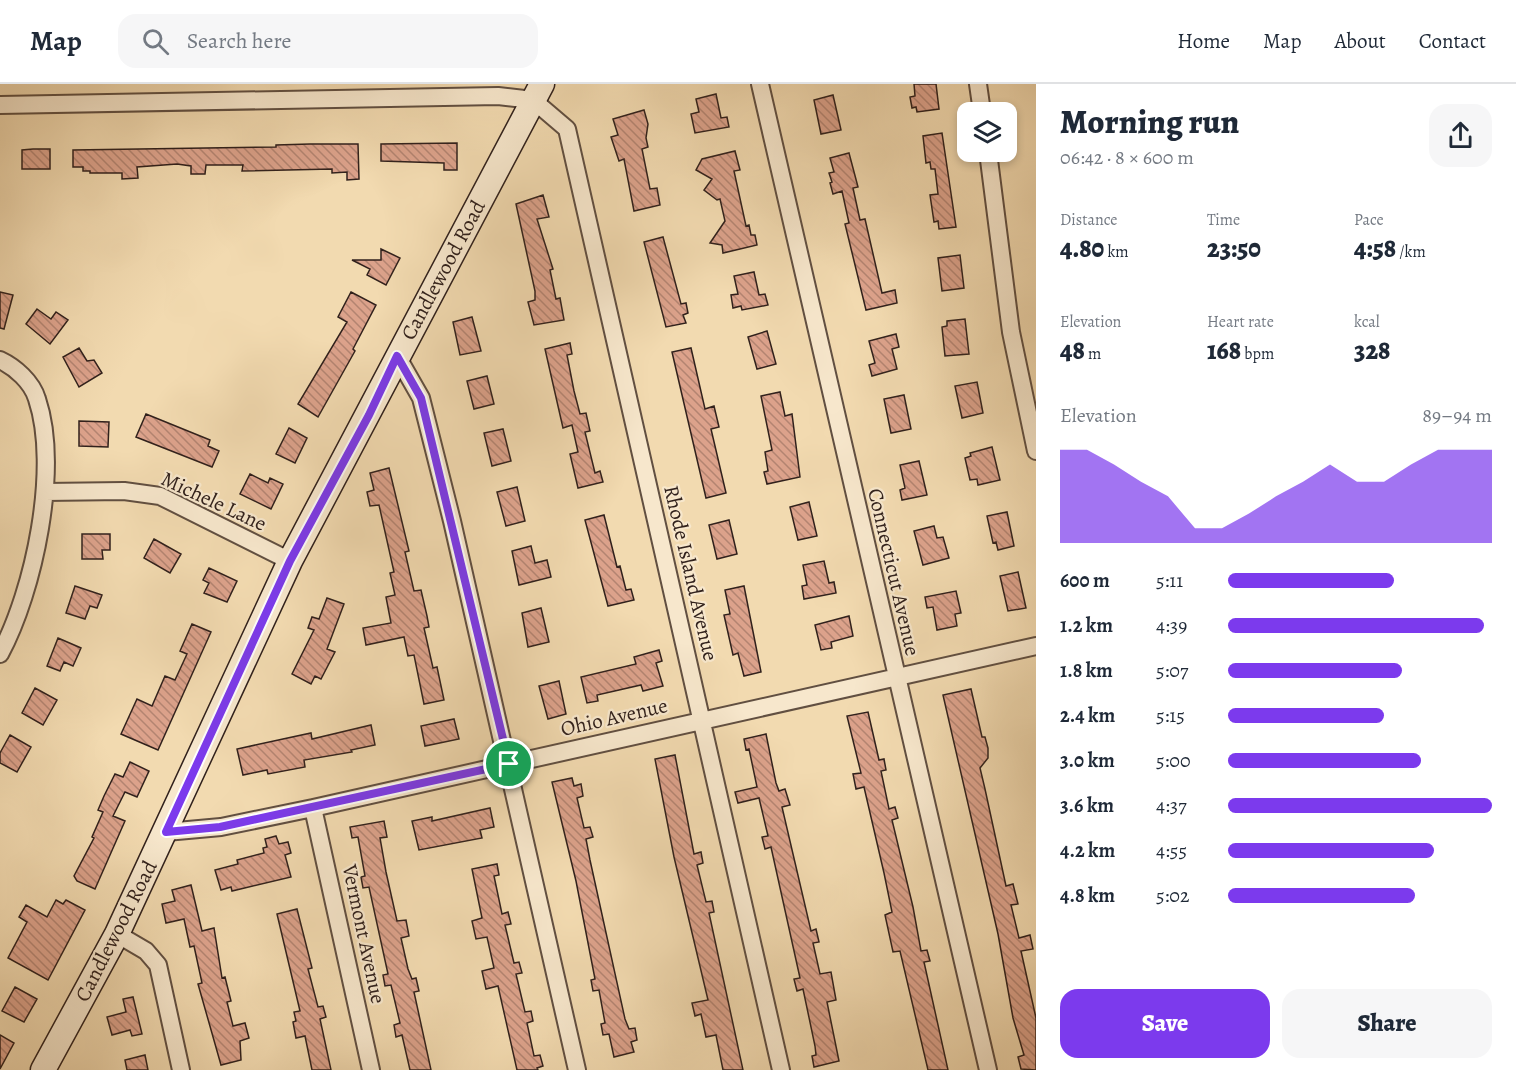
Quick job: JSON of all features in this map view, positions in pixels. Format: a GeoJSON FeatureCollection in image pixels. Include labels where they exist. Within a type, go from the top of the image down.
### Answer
{"type":"FeatureCollection","features":[{"type":"Feature","properties":{"kind":"street","name":"Connecticut Avenue"},"geometry":{"type":"LineString","coordinates":[[760,84],[895,677],[988,1070]]}},
{"type":"Feature","properties":{"kind":"street"},"geometry":{"type":"LineString","coordinates":[[978,84],[981,102]]}},
{"type":"Feature","properties":{"kind":"street"},"geometry":{"type":"LineString","coordinates":[[0,105],[498,96],[538,92]]}},
{"type":"Feature","properties":{"kind":"street","name":"Candlewood Road"},"geometry":{"type":"LineString","coordinates":[[43,1070],[117,934],[290,561],[538,92]]}},
{"type":"Feature","properties":{"kind":"street","name":"Rhode Island Avenue"},"geometry":{"type":"LineString","coordinates":[[538,92],[567,129],[781,1070]]}},
{"type":"Feature","properties":{"kind":"street"},"geometry":{"type":"LineString","coordinates":[[989,162],[1011,332],[1036,451]]}},
{"type":"Feature","properties":{"kind":"street"},"geometry":{"type":"LineString","coordinates":[[397,356],[421,398],[509,764],[577,1070]]}},
{"type":"Feature","properties":{"kind":"street"},"geometry":{"type":"LineString","coordinates":[[0,360],[15,367],[37,397],[43,429],[45,492],[36,552],[23,600],[0,654]]}},
{"type":"Feature","properties":{"kind":"street","name":"Michele Lane"},"geometry":{"type":"LineString","coordinates":[[45,492],[124,491],[160,496],[290,561]]}},
{"type":"Feature","properties":{"kind":"street","name":"Ohio Avenue"},"geometry":{"type":"LineString","coordinates":[[166,832],[220,827],[313,808],[1036,646]]}},
{"type":"Feature","properties":{"kind":"street","name":"Vermont Avenue"},"geometry":{"type":"LineString","coordinates":[[313,808],[371,1070]]}},
{"type":"Feature","properties":{"kind":"street"},"geometry":{"type":"LineString","coordinates":[[117,934],[146,951],[158,965],[181,1070]]}},
{"type":"Feature","properties":{"kind":"building"},"geometry":{"type":"Polygon","coordinates":[[[914,84],[936,84],[939,109],[917,112],[916,107],[912,108],[910,97],[915,96],[914,84]]]}},
{"type":"Feature","properties":{"kind":"building"},"geometry":{"type":"Polygon","coordinates":[[[716,94],[721,118],[727,117],[729,127],[695,133],[691,114],[699,112],[696,99],[716,94]]]}},
{"type":"Feature","properties":{"kind":"building"},"geometry":{"type":"Polygon","coordinates":[[[833,95],[841,130],[821,134],[814,100],[833,95]]]}},
{"type":"Feature","properties":{"kind":"building"},"geometry":{"type":"Polygon","coordinates":[[[644,110],[648,124],[646,138],[648,147],[642,149],[650,189],[657,188],[660,205],[634,211],[624,159],[619,161],[611,137],[618,135],[613,119],[644,110]]]}},
{"type":"Feature","properties":{"kind":"building"},"geometry":{"type":"Polygon","coordinates":[[[942,133],[956,227],[939,229],[938,221],[934,222],[930,195],[938,194],[935,169],[931,169],[930,162],[926,163],[923,136],[942,133]]]}},
{"type":"Feature","properties":{"kind":"building"},"geometry":{"type":"Polygon","coordinates":[[[457,143],[457,170],[444,170],[444,163],[381,161],[381,144],[457,143]]]}},
{"type":"Feature","properties":{"kind":"building"},"geometry":{"type":"Polygon","coordinates":[[[358,144],[359,179],[347,180],[347,172],[332,173],[332,169],[242,171],[243,165],[206,165],[205,174],[191,174],[191,166],[177,164],[137,167],[138,178],[122,179],[122,173],[90,173],[90,171],[83,171],[83,167],[73,167],[73,150],[276,147],[276,145],[358,144]]]}},
{"type":"Feature","properties":{"kind":"building"},"geometry":{"type":"Polygon","coordinates":[[[50,149],[50,169],[22,169],[22,150],[50,149]]]}},
{"type":"Feature","properties":{"kind":"building"},"geometry":{"type":"Polygon","coordinates":[[[735,151],[740,170],[734,171],[746,226],[749,225],[751,235],[755,235],[757,245],[723,253],[722,245],[710,243],[725,221],[720,199],[717,200],[704,190],[712,179],[696,170],[702,159],[735,151]]]}},
{"type":"Feature","properties":{"kind":"building"},"geometry":{"type":"Polygon","coordinates":[[[849,153],[858,187],[853,188],[860,220],[865,219],[882,293],[895,290],[897,303],[866,310],[845,224],[849,223],[842,191],[833,194],[830,183],[832,182],[829,173],[834,172],[830,158],[849,153]]]}},
{"type":"Feature","properties":{"kind":"building"},"geometry":{"type":"Polygon","coordinates":[[[543,195],[549,217],[537,219],[553,269],[550,270],[556,299],[560,298],[564,320],[534,325],[528,302],[535,300],[535,291],[516,204],[543,195]]]}},
{"type":"Feature","properties":{"kind":"building"},"geometry":{"type":"Polygon","coordinates":[[[663,237],[681,304],[686,303],[688,313],[683,315],[686,323],[666,327],[644,242],[663,237]]]}},
{"type":"Feature","properties":{"kind":"building"},"geometry":{"type":"Polygon","coordinates":[[[381,249],[400,258],[386,285],[367,275],[370,269],[352,260],[381,260],[381,249]]]}},
{"type":"Feature","properties":{"kind":"building"},"geometry":{"type":"Polygon","coordinates":[[[960,255],[964,288],[942,291],[938,258],[960,255]]]}},
{"type":"Feature","properties":{"kind":"building"},"geometry":{"type":"Polygon","coordinates":[[[754,272],[759,295],[765,294],[768,305],[742,310],[741,306],[733,308],[731,295],[738,294],[734,276],[754,272]]]}},
{"type":"Feature","properties":{"kind":"building"},"geometry":{"type":"Polygon","coordinates":[[[0,292],[13,295],[4,329],[0,328],[0,292]]]}},
{"type":"Feature","properties":{"kind":"building"},"geometry":{"type":"Polygon","coordinates":[[[351,292],[376,305],[353,349],[355,351],[318,417],[298,404],[347,322],[338,317],[351,292]]]}},
{"type":"Feature","properties":{"kind":"building"},"geometry":{"type":"Polygon","coordinates":[[[37,309],[51,319],[56,312],[68,320],[50,344],[26,324],[37,309]]]}},
{"type":"Feature","properties":{"kind":"building"},"geometry":{"type":"Polygon","coordinates":[[[472,317],[481,351],[460,355],[453,322],[472,317]]]}},
{"type":"Feature","properties":{"kind":"building"},"geometry":{"type":"Polygon","coordinates":[[[965,319],[969,354],[945,356],[942,327],[947,326],[947,321],[965,319]]]}},
{"type":"Feature","properties":{"kind":"building"},"geometry":{"type":"Polygon","coordinates":[[[767,331],[776,364],[757,369],[748,337],[767,331]]]}},
{"type":"Feature","properties":{"kind":"building"},"geometry":{"type":"Polygon","coordinates":[[[896,334],[899,347],[892,349],[897,369],[872,376],[869,365],[875,363],[869,341],[896,334]]]}},
{"type":"Feature","properties":{"kind":"building"},"geometry":{"type":"Polygon","coordinates":[[[570,343],[572,354],[567,355],[574,391],[580,414],[586,413],[590,431],[585,432],[595,473],[600,471],[603,482],[578,488],[570,454],[578,452],[572,425],[563,428],[545,349],[570,343]]]}},
{"type":"Feature","properties":{"kind":"building"},"geometry":{"type":"Polygon","coordinates":[[[79,348],[87,361],[94,360],[102,373],[79,387],[63,357],[79,348]]]}},
{"type":"Feature","properties":{"kind":"building"},"geometry":{"type":"Polygon","coordinates":[[[691,348],[705,409],[714,406],[719,427],[711,429],[726,493],[706,498],[672,352],[691,348]]]}},
{"type":"Feature","properties":{"kind":"building"},"geometry":{"type":"Polygon","coordinates":[[[487,376],[494,404],[474,409],[467,381],[487,376]]]}},
{"type":"Feature","properties":{"kind":"building"},"geometry":{"type":"Polygon","coordinates":[[[977,382],[983,413],[962,418],[955,386],[977,382]]]}},
{"type":"Feature","properties":{"kind":"building"},"geometry":{"type":"Polygon","coordinates":[[[780,392],[785,416],[792,414],[800,477],[767,484],[764,472],[768,471],[765,452],[772,450],[761,396],[780,392]]]}},
{"type":"Feature","properties":{"kind":"building"},"geometry":{"type":"Polygon","coordinates":[[[904,395],[911,429],[891,433],[884,399],[904,395]]]}},
{"type":"Feature","properties":{"kind":"building"},"geometry":{"type":"Polygon","coordinates":[[[146,414],[210,440],[208,446],[219,451],[212,467],[136,437],[146,414]]]}},
{"type":"Feature","properties":{"kind":"building"},"geometry":{"type":"Polygon","coordinates":[[[79,421],[109,422],[108,447],[79,446],[79,421]]]}},
{"type":"Feature","properties":{"kind":"building"},"geometry":{"type":"Polygon","coordinates":[[[289,428],[307,438],[295,463],[276,454],[289,428]]]}},
{"type":"Feature","properties":{"kind":"building"},"geometry":{"type":"Polygon","coordinates":[[[503,429],[511,461],[492,466],[484,433],[503,429]]]}},
{"type":"Feature","properties":{"kind":"building"},"geometry":{"type":"Polygon","coordinates":[[[992,447],[1000,480],[978,485],[977,479],[970,480],[965,458],[971,456],[970,453],[992,447]]]}},
{"type":"Feature","properties":{"kind":"building"},"geometry":{"type":"Polygon","coordinates":[[[919,461],[927,495],[902,500],[900,490],[905,488],[900,465],[919,461]]]}},
{"type":"Feature","properties":{"kind":"building"},"geometry":{"type":"Polygon","coordinates":[[[389,468],[409,551],[405,552],[414,591],[421,590],[429,627],[424,628],[433,668],[437,667],[444,700],[424,704],[414,655],[408,656],[404,637],[366,645],[363,628],[391,623],[386,597],[395,595],[390,573],[394,572],[379,505],[370,506],[367,492],[374,490],[370,473],[389,468]]]}},
{"type":"Feature","properties":{"kind":"building"},"geometry":{"type":"Polygon","coordinates":[[[250,474],[268,483],[270,478],[283,484],[271,509],[240,494],[250,474]]]}},
{"type":"Feature","properties":{"kind":"building"},"geometry":{"type":"Polygon","coordinates":[[[517,487],[525,521],[506,526],[497,492],[517,487]]]}},
{"type":"Feature","properties":{"kind":"building"},"geometry":{"type":"Polygon","coordinates":[[[809,502],[817,536],[798,540],[790,507],[809,502]]]}},
{"type":"Feature","properties":{"kind":"building"},"geometry":{"type":"Polygon","coordinates":[[[1007,512],[1014,546],[998,550],[996,542],[993,543],[987,516],[1007,512]]]}},
{"type":"Feature","properties":{"kind":"building"},"geometry":{"type":"Polygon","coordinates":[[[604,515],[617,567],[620,566],[626,590],[631,589],[634,600],[608,606],[585,520],[604,515]]]}},
{"type":"Feature","properties":{"kind":"building"},"geometry":{"type":"Polygon","coordinates":[[[729,520],[737,554],[717,559],[709,525],[729,520]]]}},
{"type":"Feature","properties":{"kind":"building"},"geometry":{"type":"Polygon","coordinates":[[[934,526],[937,538],[943,537],[949,558],[923,565],[914,531],[934,526]]]}},
{"type":"Feature","properties":{"kind":"building"},"geometry":{"type":"Polygon","coordinates":[[[82,534],[110,534],[110,550],[102,550],[103,559],[82,559],[82,534]]]}},
{"type":"Feature","properties":{"kind":"building"},"geometry":{"type":"Polygon","coordinates":[[[154,539],[181,554],[170,573],[144,558],[154,539]]]}},
{"type":"Feature","properties":{"kind":"building"},"geometry":{"type":"Polygon","coordinates":[[[531,546],[535,563],[547,560],[551,577],[519,585],[512,551],[531,546]]]}},
{"type":"Feature","properties":{"kind":"building"},"geometry":{"type":"Polygon","coordinates":[[[824,561],[829,583],[834,582],[836,593],[804,599],[802,586],[807,585],[803,565],[824,561]]]}},
{"type":"Feature","properties":{"kind":"building"},"geometry":{"type":"Polygon","coordinates":[[[209,568],[237,581],[227,602],[204,593],[209,583],[203,580],[209,568]]]}},
{"type":"Feature","properties":{"kind":"building"},"geometry":{"type":"Polygon","coordinates":[[[1018,572],[1026,608],[1008,611],[1000,576],[1018,572]]]}},
{"type":"Feature","properties":{"kind":"building"},"geometry":{"type":"Polygon","coordinates":[[[75,586],[102,595],[97,608],[90,606],[85,619],[66,613],[75,586]]]}},
{"type":"Feature","properties":{"kind":"building"},"geometry":{"type":"Polygon","coordinates":[[[744,586],[761,672],[744,676],[738,653],[733,655],[724,615],[730,614],[725,590],[744,586]]]}},
{"type":"Feature","properties":{"kind":"building"},"geometry":{"type":"Polygon","coordinates":[[[956,591],[961,613],[955,614],[957,626],[937,630],[933,607],[927,608],[925,597],[956,591]]]}},
{"type":"Feature","properties":{"kind":"building"},"geometry":{"type":"Polygon","coordinates":[[[327,598],[344,604],[327,649],[335,652],[321,679],[315,676],[311,684],[292,674],[314,630],[308,628],[312,617],[319,619],[327,598]]]}},
{"type":"Feature","properties":{"kind":"building"},"geometry":{"type":"Polygon","coordinates":[[[541,608],[549,642],[528,647],[522,613],[541,608]]]}},
{"type":"Feature","properties":{"kind":"building"},"geometry":{"type":"Polygon","coordinates":[[[849,616],[853,636],[831,642],[832,648],[821,650],[815,625],[849,616]]]}},
{"type":"Feature","properties":{"kind":"building"},"geometry":{"type":"Polygon","coordinates":[[[192,624],[211,632],[158,750],[121,734],[137,699],[152,706],[165,676],[175,680],[187,654],[180,651],[192,624]]]}},
{"type":"Feature","properties":{"kind":"building"},"geometry":{"type":"Polygon","coordinates":[[[58,638],[81,648],[73,666],[64,662],[60,671],[47,666],[58,638]]]}},
{"type":"Feature","properties":{"kind":"building"},"geometry":{"type":"Polygon","coordinates":[[[659,650],[662,661],[656,663],[663,686],[643,691],[641,685],[597,695],[598,701],[587,703],[581,677],[636,664],[634,657],[659,650]]]}},
{"type":"Feature","properties":{"kind":"building"},"geometry":{"type":"Polygon","coordinates":[[[559,681],[566,714],[548,719],[539,686],[559,681]]]}},
{"type":"Feature","properties":{"kind":"building"},"geometry":{"type":"Polygon","coordinates":[[[35,688],[57,700],[43,725],[22,713],[35,688]]]}},
{"type":"Feature","properties":{"kind":"building"},"geometry":{"type":"Polygon","coordinates":[[[971,689],[982,737],[985,737],[988,748],[988,758],[980,768],[1006,886],[1013,884],[1018,904],[1011,905],[1019,938],[1030,935],[1033,949],[1021,951],[1036,1018],[1036,1070],[1021,1069],[1018,1057],[1024,1055],[1013,1018],[998,934],[943,695],[971,689]]]}},
{"type":"Feature","properties":{"kind":"building"},"geometry":{"type":"Polygon","coordinates":[[[868,712],[879,760],[884,759],[886,770],[881,771],[889,809],[895,807],[898,818],[892,820],[921,951],[927,950],[930,961],[924,962],[948,1070],[928,1070],[900,951],[893,952],[885,915],[892,912],[864,787],[856,789],[853,774],[861,773],[847,716],[868,712]]]}},
{"type":"Feature","properties":{"kind":"building"},"geometry":{"type":"Polygon","coordinates":[[[454,719],[459,739],[425,746],[421,726],[454,719]]]}},
{"type":"Feature","properties":{"kind":"building"},"geometry":{"type":"Polygon","coordinates":[[[371,725],[375,745],[351,750],[352,752],[304,760],[305,767],[268,774],[267,770],[243,775],[237,749],[311,733],[312,739],[371,725]]]}},
{"type":"Feature","properties":{"kind":"building"},"geometry":{"type":"Polygon","coordinates":[[[766,734],[776,783],[779,791],[785,789],[790,805],[782,807],[811,931],[816,929],[819,942],[813,943],[820,974],[831,972],[836,1000],[827,1002],[839,1061],[814,1067],[812,1056],[816,1055],[815,1046],[803,989],[797,991],[794,979],[800,978],[771,847],[765,849],[762,837],[768,836],[759,798],[738,803],[735,792],[757,787],[749,749],[746,750],[744,739],[766,734]]]}},
{"type":"Feature","properties":{"kind":"building"},"geometry":{"type":"Polygon","coordinates":[[[10,735],[31,747],[17,772],[0,763],[0,753],[10,735]]]}},
{"type":"Feature","properties":{"kind":"building"},"geometry":{"type":"Polygon","coordinates":[[[675,755],[694,854],[701,852],[703,863],[697,865],[706,902],[712,901],[714,912],[709,913],[743,1070],[723,1070],[716,1035],[706,1037],[701,1014],[695,1016],[692,1003],[708,1000],[674,857],[655,759],[675,755]]]}},
{"type":"Feature","properties":{"kind":"building"},"geometry":{"type":"Polygon","coordinates":[[[130,762],[149,771],[137,797],[125,792],[113,816],[125,821],[95,889],[77,881],[74,876],[94,838],[92,837],[103,812],[98,810],[104,796],[115,774],[123,777],[130,762]]]}},
{"type":"Feature","properties":{"kind":"building"},"geometry":{"type":"Polygon","coordinates":[[[572,778],[574,786],[581,784],[583,796],[577,798],[584,828],[590,827],[593,837],[586,839],[590,860],[625,1019],[629,1029],[635,1028],[637,1040],[631,1042],[634,1052],[614,1057],[609,1034],[603,1035],[601,1024],[605,1023],[599,990],[593,991],[591,980],[595,979],[576,881],[552,782],[572,778]]]}},
{"type":"Feature","properties":{"kind":"building"},"geometry":{"type":"Polygon","coordinates":[[[490,808],[494,827],[480,830],[482,838],[419,850],[412,821],[432,817],[432,821],[490,808]]]}},
{"type":"Feature","properties":{"kind":"building"},"geometry":{"type":"Polygon","coordinates":[[[384,821],[387,837],[380,838],[386,872],[397,921],[406,920],[409,936],[401,938],[408,969],[412,979],[416,978],[419,991],[414,992],[431,1070],[410,1070],[402,1035],[396,1037],[394,1025],[400,1023],[391,985],[385,986],[383,975],[388,974],[369,887],[363,888],[361,877],[365,876],[358,837],[352,838],[350,827],[384,821]]]}},
{"type":"Feature","properties":{"kind":"building"},"geometry":{"type":"Polygon","coordinates":[[[276,836],[279,844],[288,842],[291,853],[285,855],[291,877],[232,891],[231,887],[221,890],[215,870],[238,864],[237,860],[264,853],[263,848],[267,847],[265,839],[276,836]]]}},
{"type":"Feature","properties":{"kind":"building"},"geometry":{"type":"Polygon","coordinates":[[[497,864],[499,875],[494,876],[502,914],[508,912],[511,924],[505,925],[514,963],[519,962],[522,973],[516,974],[525,1012],[531,1011],[533,1021],[527,1023],[534,1056],[540,1055],[543,1066],[537,1068],[538,1070],[517,1070],[498,986],[486,989],[482,971],[494,968],[487,937],[476,939],[472,921],[482,918],[472,869],[497,864]]]}},
{"type":"Feature","properties":{"kind":"building"},"geometry":{"type":"Polygon","coordinates":[[[191,885],[202,931],[214,928],[222,978],[225,977],[231,1001],[227,1002],[233,1026],[245,1023],[249,1038],[240,1041],[241,1060],[221,1065],[198,984],[202,983],[194,946],[190,947],[184,919],[166,923],[162,904],[175,901],[172,890],[191,885]]]}},
{"type":"Feature","properties":{"kind":"building"},"geometry":{"type":"Polygon","coordinates":[[[56,900],[63,904],[66,900],[85,910],[48,980],[8,958],[27,922],[19,917],[26,905],[47,917],[56,900]]]}},
{"type":"Feature","properties":{"kind":"building"},"geometry":{"type":"Polygon","coordinates":[[[297,909],[312,968],[308,969],[318,1007],[323,1006],[326,1017],[320,1019],[331,1070],[312,1070],[305,1036],[296,1038],[294,1012],[300,1011],[277,914],[297,909]]]}},
{"type":"Feature","properties":{"kind":"building"},"geometry":{"type":"Polygon","coordinates":[[[15,987],[37,999],[24,1022],[2,1011],[15,987]]]}},
{"type":"Feature","properties":{"kind":"building"},"geometry":{"type":"Polygon","coordinates":[[[133,997],[142,1034],[132,1036],[130,1030],[112,1035],[107,1017],[126,1012],[123,999],[133,997]]]}},
{"type":"Feature","properties":{"kind":"building"},"geometry":{"type":"Polygon","coordinates":[[[0,1035],[14,1043],[0,1069],[0,1035]]]}},
{"type":"Feature","properties":{"kind":"building"},"geometry":{"type":"Polygon","coordinates":[[[145,1055],[148,1070],[127,1070],[125,1060],[145,1055]]]}},
{"type":"Feature","properties":{"kind":"route"},"geometry":{"type":"LineString","coordinates":[[397,356],[421,398],[509,764],[220,827],[166,832],[290,561],[369,415],[397,356]]}}]}
